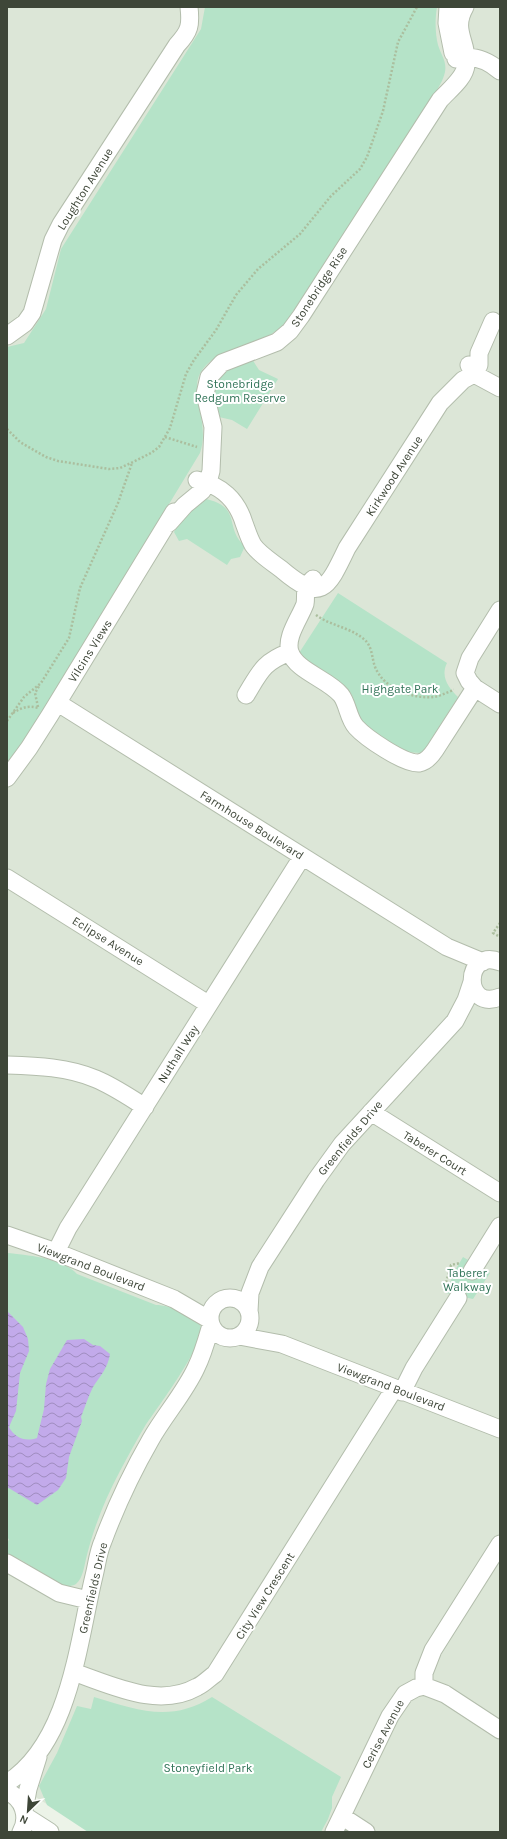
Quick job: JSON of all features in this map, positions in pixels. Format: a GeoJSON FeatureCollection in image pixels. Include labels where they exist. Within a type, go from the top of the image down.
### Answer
{"type":"FeatureCollection","features":[{"type":"Feature","properties":{"kind":"street","name":"Loughton Avenue"},"geometry":{"type":"LineString","coordinates":[[177,45],[182,23],[179,7]]}},
{"type":"Feature","properties":{"kind":"street","name":"Loughton Avenue"},"geometry":{"type":"LineString","coordinates":[[7,336],[25,323],[32,313],[53,240],[177,45],[185,36],[191,24],[189,7]]}},
{"type":"Feature","properties":{"kind":"street"},"geometry":{"type":"LineString","coordinates":[[448,7],[447,23],[449,39],[461,61],[500,77]]}},
{"type":"Feature","properties":{"kind":"street"},"geometry":{"type":"LineString","coordinates":[[461,61],[459,25],[465,7]]}},
{"type":"Feature","properties":{"kind":"street"},"geometry":{"type":"LineString","coordinates":[[461,61],[482,59],[500,72]]}},
{"type":"Feature","properties":{"kind":"street","name":"Stonebridge Rise"},"geometry":{"type":"LineString","coordinates":[[203,485],[211,451],[213,428],[205,394],[209,377],[222,363],[276,342],[290,332],[440,100],[461,61]]}},
{"type":"Feature","properties":{"kind":"street"},"geometry":{"type":"LineString","coordinates":[[497,316],[477,340],[469,353],[474,368],[500,388]]}},
{"type":"Feature","properties":{"kind":"street"},"geometry":{"type":"LineString","coordinates":[[474,368],[500,381]]}},
{"type":"Feature","properties":{"kind":"street","name":"Kirkwood Avenue"},"geometry":{"type":"LineString","coordinates":[[311,585],[323,575],[347,548],[440,403],[474,368]]}},
{"type":"Feature","properties":{"kind":"street"},"geometry":{"type":"LineString","coordinates":[[203,485],[220,488],[232,498],[240,511],[248,535],[254,547],[266,557],[311,585],[316,602],[292,633]]}},
{"type":"Feature","properties":{"kind":"street","name":"Vilcins Views"},"geometry":{"type":"LineString","coordinates":[[7,778],[29,748],[58,703],[169,523],[187,490],[203,485]]}},
{"type":"Feature","properties":{"kind":"street"},"geometry":{"type":"LineString","coordinates":[[311,585],[289,642],[290,652],[300,666],[341,695],[355,727],[395,754],[410,762],[420,763],[428,758],[475,688]]}},
{"type":"Feature","properties":{"kind":"street"},"geometry":{"type":"LineString","coordinates":[[500,610],[466,666],[467,677],[475,688],[500,704]]}},
{"type":"Feature","properties":{"kind":"street"},"geometry":{"type":"LineString","coordinates":[[246,695],[267,663],[275,657],[290,652]]}},
{"type":"Feature","properties":{"kind":"street","name":"Farmhouse Boulevard"},"geometry":{"type":"LineString","coordinates":[[58,703],[447,947],[493,958]]}},
{"type":"Feature","properties":{"kind":"street","name":"Nuthall Way"},"geometry":{"type":"LineString","coordinates":[[56,1252],[68,1228],[302,857]]}},
{"type":"Feature","properties":{"kind":"street","name":"Eclipse Avenue"},"geometry":{"type":"LineString","coordinates":[[7,878],[208,1004]]}},
{"type":"Feature","properties":{"kind":"street","name":"Farmhouse Boulevard"},"geometry":{"type":"LineString","coordinates":[[447,947],[472,979],[476,993],[481,997],[498,998]]}},
{"type":"Feature","properties":{"kind":"street","name":"Greenfields Drive"},"geometry":{"type":"LineString","coordinates":[[250,1316],[250,1293],[260,1267],[316,1180],[342,1144],[455,1021],[466,1000],[476,967],[493,958]]}},
{"type":"Feature","properties":{"kind":"street","name":"Greenfields Drive"},"geometry":{"type":"LineString","coordinates":[[455,1021],[498,998]]}},
{"type":"Feature","properties":{"kind":"street"},"geometry":{"type":"LineString","coordinates":[[7,1065],[37,1066],[78,1073],[115,1088],[145,1107]]}},
{"type":"Feature","properties":{"kind":"street","name":"Taberer Court"},"geometry":{"type":"LineString","coordinates":[[371,1112],[500,1193]]}},
{"type":"Feature","properties":{"kind":"street"},"geometry":{"type":"LineString","coordinates":[[474,1269],[500,1226]]}},
{"type":"Feature","properties":{"kind":"street","name":"Viewgrand Boulevard"},"geometry":{"type":"LineString","coordinates":[[7,1235],[56,1252],[174,1299],[211,1323]]}},
{"type":"Feature","properties":{"kind":"street","name":"Viewgrand Boulevard"},"geometry":{"type":"LineString","coordinates":[[7,1242],[30,1243]]}},
{"type":"Feature","properties":{"kind":"street","name":"Greenfields Drive"},"geometry":{"type":"LineString","coordinates":[[223,1300],[260,1267]]}},
{"type":"Feature","properties":{"kind":"street","name":"Viewgrand Boulevard"},"geometry":{"type":"LineString","coordinates":[[174,1299],[202,1303],[223,1300]]}},
{"type":"Feature","properties":{"kind":"street"},"geometry":{"type":"LineString","coordinates":[[223,1300],[241,1301],[250,1316],[246,1330],[235,1337],[219,1335],[211,1323],[210,1314],[223,1300]]}},
{"type":"Feature","properties":{"kind":"street","name":"City View Crescent"},"geometry":{"type":"LineString","coordinates":[[73,1672],[134,1692],[155,1696],[176,1695],[197,1687],[215,1674],[398,1390],[414,1368],[455,1301]]}},
{"type":"Feature","properties":{"kind":"street","name":"Viewgrand Boulevard"},"geometry":{"type":"LineString","coordinates":[[250,1316],[282,1344]]}},
{"type":"Feature","properties":{"kind":"street","name":"Greenfields Drive"},"geometry":{"type":"LineString","coordinates":[[196,1369],[211,1323]]}},
{"type":"Feature","properties":{"kind":"street","name":"Greenfields Drive"},"geometry":{"type":"LineString","coordinates":[[7,1783],[26,1768],[40,1751],[53,1729],[73,1672],[102,1543],[124,1490],[151,1439],[196,1369],[213,1352],[235,1337]]}},
{"type":"Feature","properties":{"kind":"street","name":"Viewgrand Boulevard"},"geometry":{"type":"LineString","coordinates":[[235,1337],[282,1344],[500,1429]]}},
{"type":"Feature","properties":{"kind":"street"},"geometry":{"type":"LineString","coordinates":[[500,1544],[433,1650],[424,1673],[424,1686],[445,1694],[500,1730]]}},
{"type":"Feature","properties":{"kind":"street"},"geometry":{"type":"LineString","coordinates":[[7,1564],[59,1593],[88,1600]]}},
{"type":"Feature","properties":{"kind":"street","name":"Cerise Avenue"},"geometry":{"type":"LineString","coordinates":[[334,1832],[343,1817],[390,1716],[405,1694],[416,1688],[424,1686]]}},
{"type":"Feature","properties":{"kind":"street","name":"Greenfields Drive"},"geometry":{"type":"LineString","coordinates":[[21,1832],[24,1827],[28,1789],[40,1751]]}},
{"type":"Feature","properties":{"kind":"street"},"geometry":{"type":"LineString","coordinates":[[7,1792],[17,1798],[25,1813],[50,1832]]}},
{"type":"Feature","properties":{"kind":"street"},"geometry":{"type":"LineString","coordinates":[[343,1817],[366,1832]]}},
{"type":"Feature","properties":{"kind":"path"},"geometry":{"type":"LineString","coordinates":[[7,429],[20,442],[30,449],[58,461],[109,469],[120,468],[151,453],[165,437],[186,374],[194,360],[216,330],[236,295],[262,265],[300,234],[331,196],[360,169],[368,157],[383,111],[398,42],[417,7]]}},
{"type":"Feature","properties":{"kind":"path"},"geometry":{"type":"LineString","coordinates":[[165,437],[211,451]]}},
{"type":"Feature","properties":{"kind":"path"},"geometry":{"type":"LineString","coordinates":[[7,721],[24,697],[41,683],[69,638],[80,588],[118,503],[132,462]]}},
{"type":"Feature","properties":{"kind":"path"},"geometry":{"type":"LineString","coordinates":[[310,611],[325,620],[347,628],[364,639],[369,645],[377,671],[390,685],[406,693],[424,697],[444,695],[454,690]]}},
{"type":"Feature","properties":{"kind":"path"},"geometry":{"type":"LineString","coordinates":[[12,713],[21,708],[32,707],[38,709]]}},
{"type":"Feature","properties":{"kind":"path"},"geometry":{"type":"LineString","coordinates":[[500,923],[493,933],[500,937]]}},
{"type":"Feature","properties":{"kind":"path"},"geometry":{"type":"LineString","coordinates":[[455,1301],[443,1293],[451,1265],[466,1262],[474,1269]]}},
{"type":"Feature","properties":{"kind":"shaded area"},"geometry":{"type":"Polygon","coordinates":[[[7,7],[500,7],[500,1832],[91,1832],[7,1779],[7,7]]]}},
{"type":"Feature","properties":{"kind":"green space"},"geometry":{"type":"Polygon","coordinates":[[[205,7],[437,7],[436,36],[444,61],[445,72],[434,95],[286,322],[272,334],[235,348],[213,359],[205,366],[199,375],[197,394],[203,427],[200,453],[22,744],[7,763],[7,347],[24,343],[46,309],[61,249],[201,29],[205,7]]]}},
{"type":"Feature","properties":{"kind":"green space","name":"Stonebridge Redgum Reserve"},"geometry":{"type":"Polygon","coordinates":[[[252,359],[259,370],[278,379],[247,429],[232,420],[219,417],[213,385],[224,370],[252,359]]]}},
{"type":"Feature","properties":{"kind":"green space"},"geometry":{"type":"Polygon","coordinates":[[[201,498],[214,501],[223,506],[231,518],[235,532],[245,546],[240,557],[231,559],[227,565],[187,539],[179,541],[174,532],[184,514],[201,498]]]}},
{"type":"Feature","properties":{"kind":"green space","name":"Highgate Park"},"geometry":{"type":"Polygon","coordinates":[[[338,593],[447,663],[444,673],[446,682],[458,697],[421,753],[406,752],[368,728],[361,721],[352,695],[346,687],[305,659],[299,653],[338,593]]]}},
{"type":"Feature","properties":{"kind":"green space"},"geometry":{"type":"Polygon","coordinates":[[[7,1253],[44,1258],[54,1261],[63,1264],[77,1274],[156,1305],[183,1311],[196,1319],[200,1324],[201,1329],[199,1338],[187,1363],[145,1426],[104,1503],[89,1548],[82,1576],[76,1584],[72,1586],[61,1585],[21,1560],[7,1554],[7,1544],[9,1539],[7,1538],[7,1253]]]}},
{"type":"Feature","properties":{"kind":"green space","name":"Taberer Walkway"},"geometry":{"type":"Polygon","coordinates":[[[463,1257],[490,1273],[473,1299],[446,1293],[454,1272],[463,1257]]]}},
{"type":"Feature","properties":{"kind":"green space","name":"Stoneyfield Park"},"geometry":{"type":"Polygon","coordinates":[[[94,1697],[139,1710],[168,1712],[182,1710],[197,1705],[212,1697],[341,1777],[332,1797],[332,1808],[328,1819],[321,1832],[88,1832],[47,1805],[39,1786],[57,1753],[77,1706],[91,1709],[94,1697]]]}},
{"type":"Feature","properties":{"kind":"water"},"geometry":{"type":"Polygon","coordinates":[[[7,1311],[23,1327],[28,1339],[29,1351],[20,1373],[16,1411],[9,1427],[14,1434],[21,1438],[28,1440],[37,1438],[44,1409],[46,1384],[50,1369],[67,1340],[84,1339],[93,1345],[100,1346],[110,1354],[106,1368],[93,1387],[81,1417],[82,1421],[69,1457],[66,1478],[58,1490],[37,1505],[7,1487],[7,1311]]]}}]}
